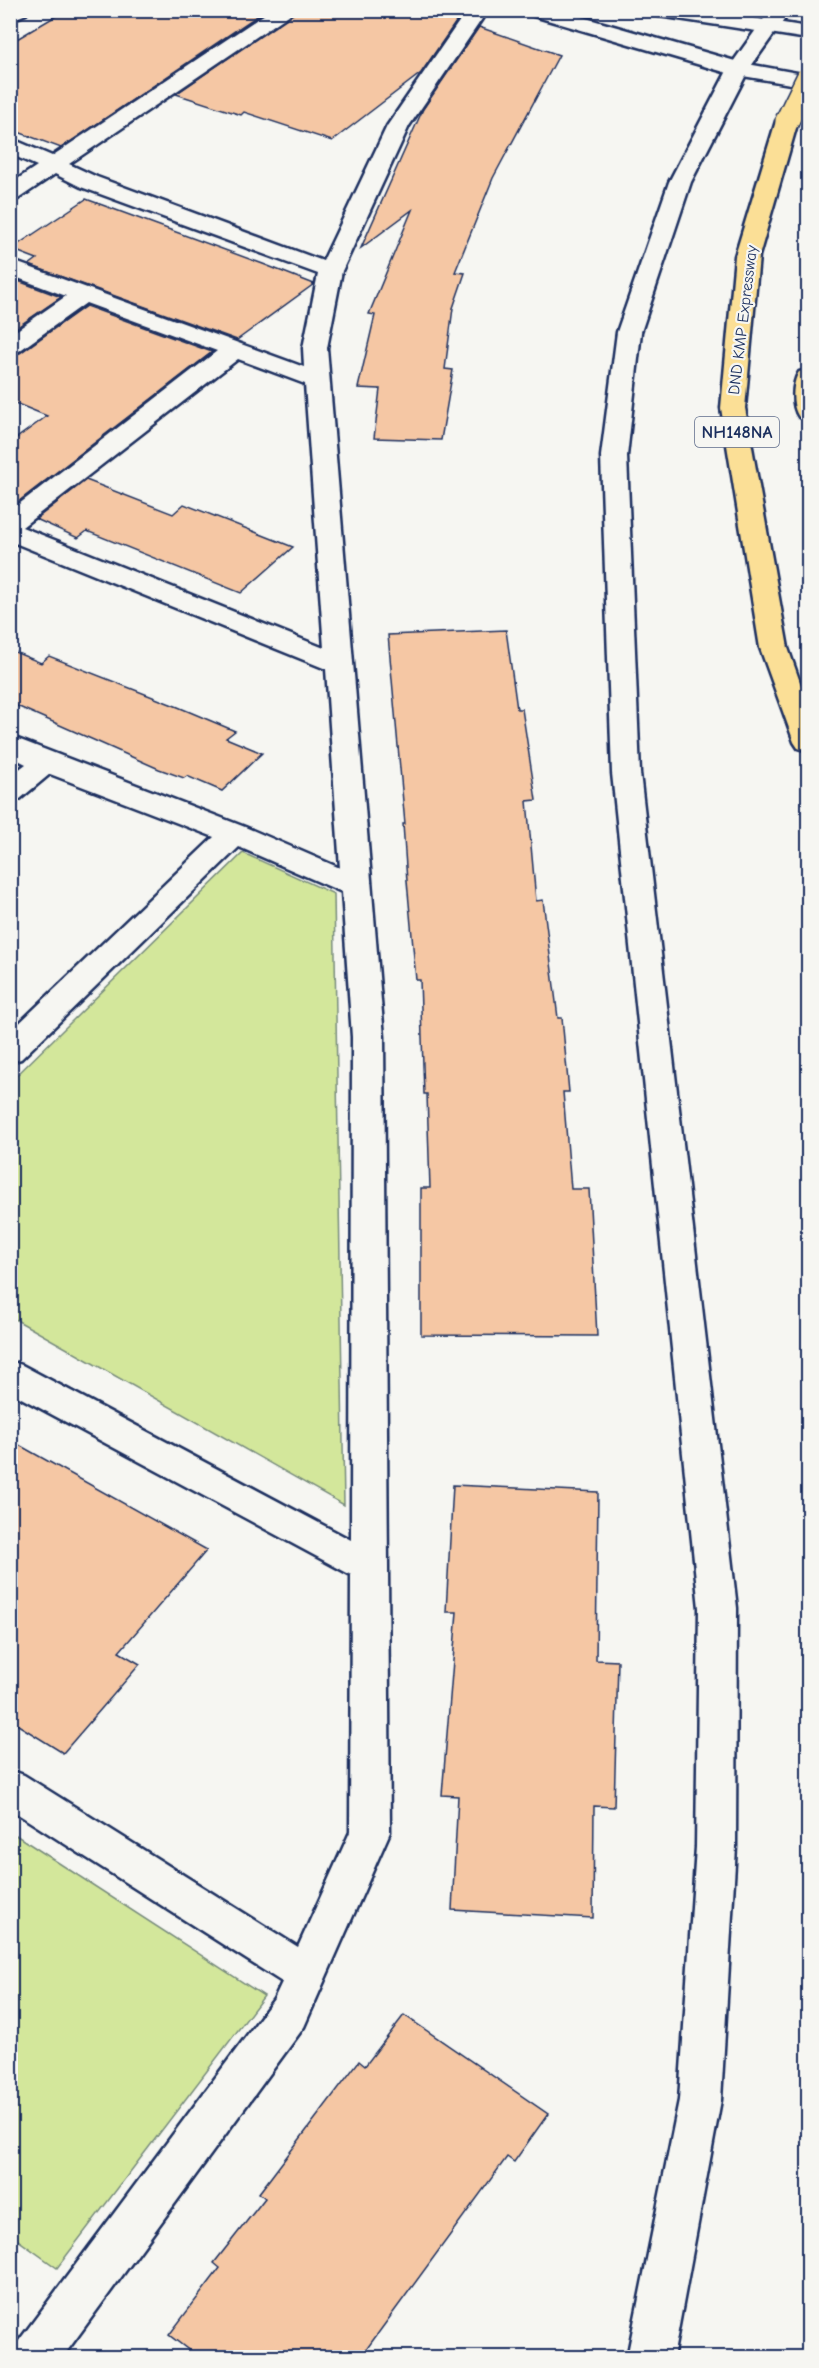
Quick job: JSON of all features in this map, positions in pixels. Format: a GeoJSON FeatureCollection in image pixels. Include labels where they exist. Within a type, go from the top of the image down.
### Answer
{"type":"FeatureCollection","features":[{"type":"Feature","properties":{"kind":"highway","name":"DND KMP Expressway"},"geometry":{"type":"LineString","coordinates":[[808,80],[787,121],[747,256],[733,408],[774,648],[808,742]]}},
{"type":"Feature","properties":{"kind":"highway"},"geometry":{"type":"LineString","coordinates":[[808,377],[806,403],[808,412]]}},
{"type":"Feature","properties":{"kind":"street"},"geometry":{"type":"LineString","coordinates":[[10,15],[19,10]]}},
{"type":"Feature","properties":{"kind":"street"},"geometry":{"type":"LineString","coordinates":[[10,194],[286,10]]}},
{"type":"Feature","properties":{"kind":"street"},"geometry":{"type":"LineString","coordinates":[[34,2358],[289,2013],[370,1832],[368,1037],[315,348],[330,271],[398,126],[478,10]]}},
{"type":"Feature","properties":{"kind":"street"},"geometry":{"type":"LineString","coordinates":[[534,10],[739,69],[808,80]]}},
{"type":"Feature","properties":{"kind":"street"},"geometry":{"type":"LineString","coordinates":[[660,10],[774,19],[808,33]]}},
{"type":"Feature","properties":{"kind":"street"},"geometry":{"type":"LineString","coordinates":[[650,2358],[700,2100],[716,1847],[718,1608],[627,773],[614,456],[629,332],[680,182],[739,69],[774,19]]}},
{"type":"Feature","properties":{"kind":"street"},"geometry":{"type":"LineString","coordinates":[[10,145],[89,182],[330,271]]}},
{"type":"Feature","properties":{"kind":"street"},"geometry":{"type":"LineString","coordinates":[[10,267],[318,380]]}},
{"type":"Feature","properties":{"kind":"street"},"geometry":{"type":"LineString","coordinates":[[10,346],[84,294]]}},
{"type":"Feature","properties":{"kind":"street"},"geometry":{"type":"LineString","coordinates":[[10,524],[235,350]]}},
{"type":"Feature","properties":{"kind":"street"},"geometry":{"type":"LineString","coordinates":[[10,532],[339,664]]}},
{"type":"Feature","properties":{"kind":"street"},"geometry":{"type":"LineString","coordinates":[[10,745],[46,762],[235,834],[356,886]]}},
{"type":"Feature","properties":{"kind":"street"},"geometry":{"type":"LineString","coordinates":[[10,792],[46,762]]}},
{"type":"Feature","properties":{"kind":"street"},"geometry":{"type":"LineString","coordinates":[[10,1051],[235,834]]}},
{"type":"Feature","properties":{"kind":"street"},"geometry":{"type":"LineString","coordinates":[[10,1375],[369,1567]]}},
{"type":"Feature","properties":{"kind":"street"},"geometry":{"type":"LineString","coordinates":[[10,1787],[306,1976]]}},
{"type":"Feature","properties":{"kind":"green space"},"geometry":{"type":"Polygon","coordinates":[[[243,853],[334,894],[344,1505],[11,1317],[11,1081],[243,853]]]}},
{"type":"Feature","properties":{"kind":"green space"},"geometry":{"type":"Polygon","coordinates":[[[11,1832],[264,1996],[57,2268],[11,2235],[11,1832]]]}},
{"type":"Feature","properties":{"kind":"building"},"geometry":{"type":"Polygon","coordinates":[[[66,10],[266,10],[61,148],[10,129],[10,43],[66,10]]]}},
{"type":"Feature","properties":{"kind":"building"},"geometry":{"type":"Polygon","coordinates":[[[298,10],[432,10],[458,19],[421,73],[332,141],[244,112],[241,115],[176,94],[298,10]]]}},
{"type":"Feature","properties":{"kind":"building"},"geometry":{"type":"Polygon","coordinates":[[[479,27],[559,55],[493,178],[455,272],[465,273],[453,308],[445,369],[453,370],[441,440],[374,438],[380,389],[358,388],[375,315],[369,314],[412,210],[361,248],[423,109],[479,27]]]}},
{"type":"Feature","properties":{"kind":"building"},"geometry":{"type":"Polygon","coordinates":[[[86,199],[314,284],[237,340],[29,265],[37,259],[11,249],[86,199]]]}},
{"type":"Feature","properties":{"kind":"building"},"geometry":{"type":"Polygon","coordinates":[[[10,278],[61,297],[10,332],[10,278]]]}},
{"type":"Feature","properties":{"kind":"building"},"geometry":{"type":"Polygon","coordinates":[[[86,306],[212,352],[10,508],[10,443],[47,416],[10,401],[10,355],[20,353],[86,306]]]}},
{"type":"Feature","properties":{"kind":"building"},"geometry":{"type":"Polygon","coordinates":[[[86,480],[173,514],[184,504],[293,547],[241,593],[87,531],[78,538],[36,519],[86,480]]]}},
{"type":"Feature","properties":{"kind":"building"},"geometry":{"type":"Polygon","coordinates":[[[506,630],[517,709],[522,709],[536,800],[527,801],[536,901],[543,900],[558,1018],[562,1018],[569,1092],[563,1092],[571,1189],[589,1189],[597,1336],[421,1335],[421,1188],[430,1188],[427,1094],[424,1094],[420,980],[416,980],[388,635],[506,630]]]}},
{"type":"Feature","properties":{"kind":"building"},"geometry":{"type":"Polygon","coordinates":[[[10,650],[41,663],[49,656],[178,707],[235,731],[226,738],[262,753],[222,791],[187,776],[184,778],[159,769],[10,703],[10,650]]]}},
{"type":"Feature","properties":{"kind":"building"},"geometry":{"type":"Polygon","coordinates":[[[10,1440],[207,1550],[119,1652],[140,1664],[63,1753],[10,1720],[10,1440]]]}},
{"type":"Feature","properties":{"kind":"building"},"geometry":{"type":"Polygon","coordinates":[[[453,1485],[598,1492],[596,1660],[618,1661],[614,1807],[594,1806],[593,1918],[452,1910],[458,1796],[442,1795],[457,1612],[446,1612],[453,1485]]]}},
{"type":"Feature","properties":{"kind":"building"},"geometry":{"type":"Polygon","coordinates":[[[404,2015],[548,2114],[514,2162],[507,2157],[360,2358],[199,2358],[169,2335],[220,2268],[214,2263],[265,2198],[259,2193],[359,2061],[365,2066],[404,2015]]]}}]}
